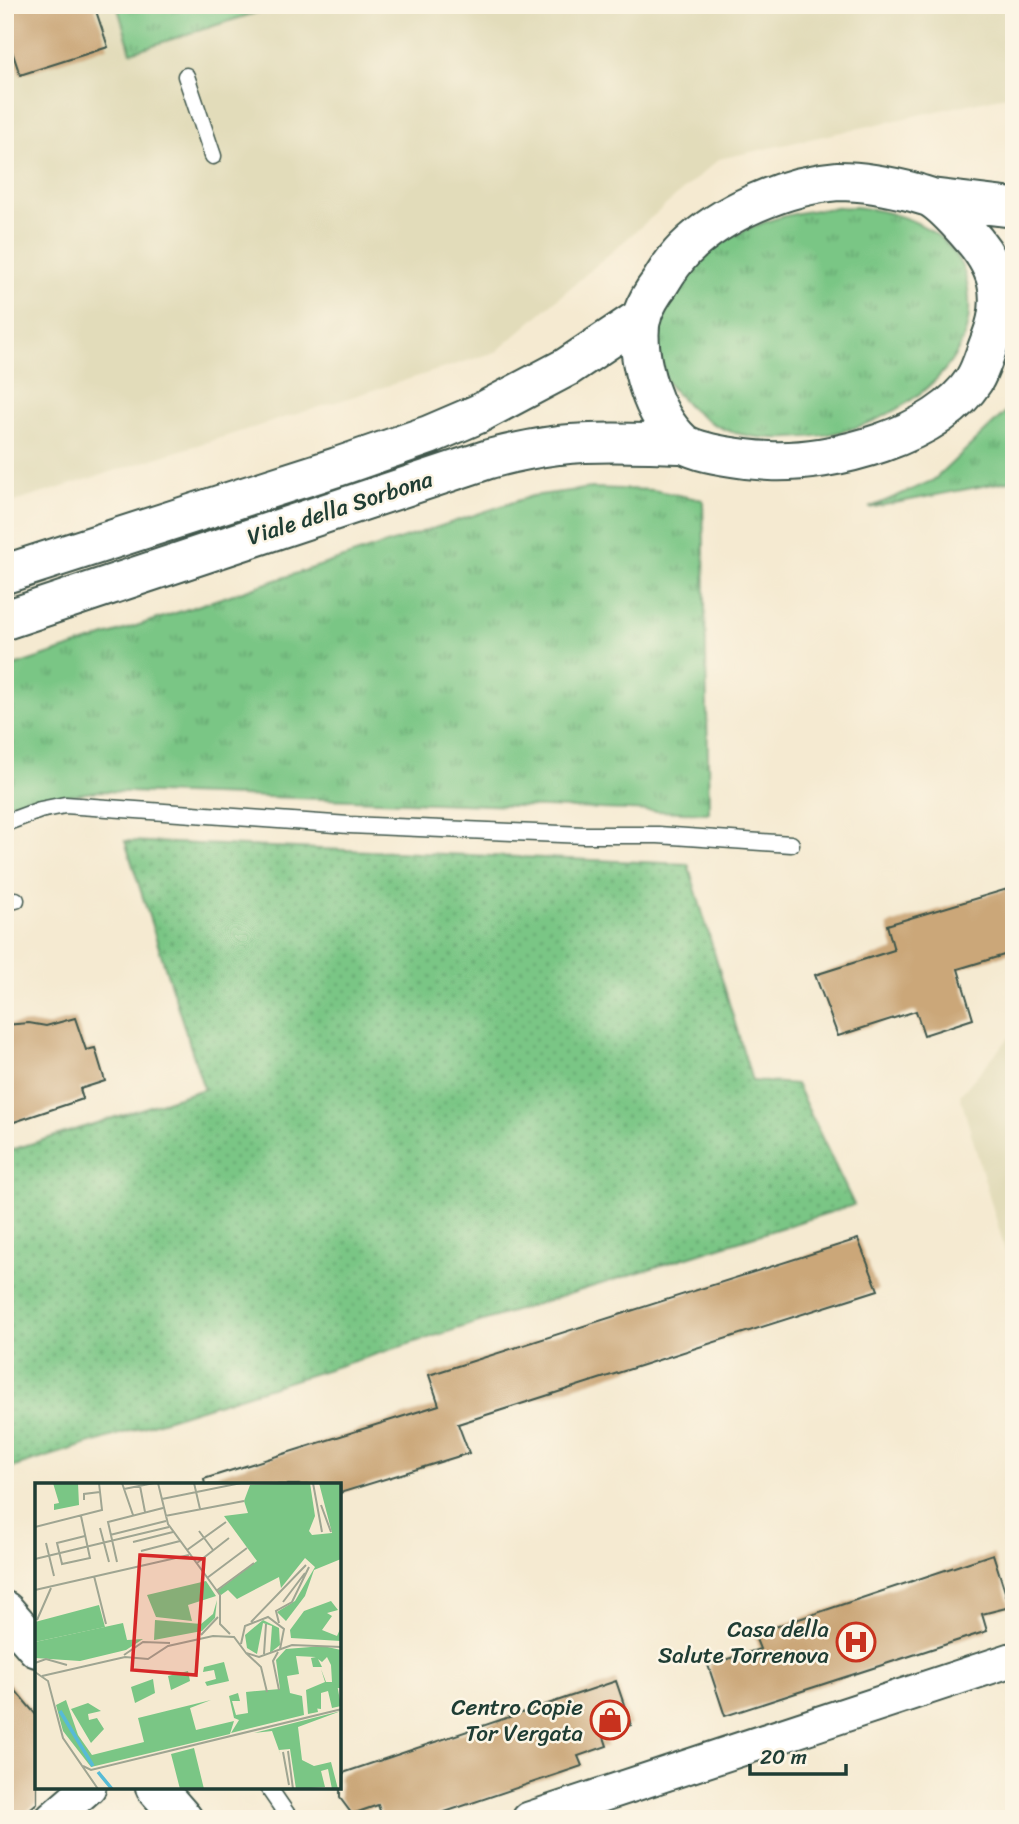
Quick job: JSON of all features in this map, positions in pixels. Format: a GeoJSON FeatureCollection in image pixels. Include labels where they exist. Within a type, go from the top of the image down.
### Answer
{"type":"FeatureCollection","features":[{"type":"Feature","properties":{"kind":"street"},"geometry":{"type":"LineString","coordinates":[[683,444],[652,398],[643,371],[640,345],[642,317],[665,275],[686,248],[715,225],[743,209],[779,194],[809,185],[838,181],[890,186],[931,198],[1014,208]]}},
{"type":"Feature","properties":{"kind":"street"},"geometry":{"type":"LineString","coordinates":[[931,198],[977,242],[999,283],[998,320],[974,380]]}},
{"type":"Feature","properties":{"kind":"street","name":"Viale della Sorbona"},"geometry":{"type":"LineString","coordinates":[[5,574],[429,435],[478,414],[557,373],[642,317]]}},
{"type":"Feature","properties":{"kind":"street"},"geometry":{"type":"LineString","coordinates":[[974,380],[1014,328]]}},
{"type":"Feature","properties":{"kind":"street","name":"Viale della Sorbona"},"geometry":{"type":"LineString","coordinates":[[5,620],[489,459],[532,449],[591,443],[683,444],[711,453],[770,461],[801,461],[849,453],[892,439],[927,421],[956,400],[974,380]]}},
{"type":"Feature","properties":{"kind":"street"},"geometry":{"type":"LineString","coordinates":[[5,1611],[35,1646]]}},
{"type":"Feature","properties":{"kind":"street"},"geometry":{"type":"LineString","coordinates":[[529,1819],[1014,1659]]}},
{"type":"Feature","properties":{"kind":"street"},"geometry":{"type":"LineString","coordinates":[[52,1819],[87,1789]]}},
{"type":"Feature","properties":{"kind":"street"},"geometry":{"type":"LineString","coordinates":[[157,1789],[183,1819]]}},
{"type":"Feature","properties":{"kind":"lane"},"geometry":{"type":"LineString","coordinates":[[186,76],[213,156]]}},
{"type":"Feature","properties":{"kind":"lane"},"geometry":{"type":"LineString","coordinates":[[5,823],[40,810],[65,805],[349,825],[585,835],[658,835],[791,844]]}},
{"type":"Feature","properties":{"kind":"lane"},"geometry":{"type":"LineString","coordinates":[[269,1789],[290,1819]]}},
{"type":"Feature","properties":{"kind":"shaded area"},"geometry":{"type":"Polygon","coordinates":[[[5,5],[1014,5],[1014,94],[719,159],[496,352],[5,505],[5,5]]]}},
{"type":"Feature","properties":{"kind":"shaded area"},"geometry":{"type":"Polygon","coordinates":[[[1014,1032],[1014,1281],[960,1095],[1014,1032]]]}},
{"type":"Feature","properties":{"kind":"green space"},"geometry":{"type":"Polygon","coordinates":[[[117,5],[280,5],[131,52],[117,5]]]}},
{"type":"Feature","properties":{"kind":"green space"},"geometry":{"type":"Polygon","coordinates":[[[854,207],[877,210],[918,224],[936,234],[950,248],[961,265],[968,286],[967,327],[955,356],[946,369],[923,391],[885,416],[833,434],[759,437],[731,431],[705,419],[667,382],[658,347],[658,325],[662,314],[688,274],[707,255],[751,228],[801,212],[854,207]]]}},
{"type":"Feature","properties":{"kind":"green space"},"geometry":{"type":"Polygon","coordinates":[[[1014,404],[1014,480],[869,508],[934,480],[1014,404]]]}},
{"type":"Feature","properties":{"kind":"green space"},"geometry":{"type":"Polygon","coordinates":[[[592,488],[653,490],[703,500],[709,813],[101,791],[5,804],[5,669],[532,496],[592,488]]]}},
{"type":"Feature","properties":{"kind":"green space"},"geometry":{"type":"Polygon","coordinates":[[[125,841],[688,864],[752,1081],[796,1084],[854,1205],[5,1470],[5,1152],[204,1089],[125,841]]]}},
{"type":"Feature","properties":{"kind":"building"},"geometry":{"type":"Polygon","coordinates":[[[5,5],[94,5],[108,47],[20,75],[5,30],[5,5]]]}},
{"type":"Feature","properties":{"kind":"building"},"geometry":{"type":"Polygon","coordinates":[[[1014,887],[1014,952],[958,969],[973,1019],[924,1035],[916,1011],[838,1036],[815,975],[894,950],[887,925],[1014,887]]]}},
{"type":"Feature","properties":{"kind":"building"},"geometry":{"type":"Polygon","coordinates":[[[75,1018],[86,1050],[95,1048],[105,1081],[80,1089],[83,1099],[5,1125],[5,1025],[29,1023],[46,1026],[75,1018]]]}},
{"type":"Feature","properties":{"kind":"building"},"geometry":{"type":"Polygon","coordinates":[[[858,1239],[878,1290],[458,1424],[469,1453],[341,1493],[341,1483],[205,1483],[204,1479],[439,1405],[429,1375],[858,1239]]]}},
{"type":"Feature","properties":{"kind":"building","name":"Casa della Salute Torrenova"},"geometry":{"type":"Polygon","coordinates":[[[993,1554],[1010,1607],[982,1614],[987,1631],[725,1716],[708,1665],[760,1649],[754,1634],[993,1554]]]}},
{"type":"Feature","properties":{"kind":"building"},"geometry":{"type":"Polygon","coordinates":[[[5,1678],[35,1714],[37,1803],[18,1819],[5,1819],[5,1678]]]}},
{"type":"Feature","properties":{"kind":"building"},"geometry":{"type":"Polygon","coordinates":[[[616,1681],[631,1725],[603,1734],[607,1746],[578,1756],[582,1766],[424,1819],[383,1819],[378,1805],[352,1814],[340,1798],[341,1774],[616,1681]]]}},
{"type":"Feature","properties":{"kind":"place","name":"Casa della Salute Torrenova"},"geometry":{"type":"Point","coordinates":[856,1642]}},
{"type":"Feature","properties":{"kind":"place","name":"Centro Copie Tor Vergata"},"geometry":{"type":"Point","coordinates":[610,1720]}}]}
